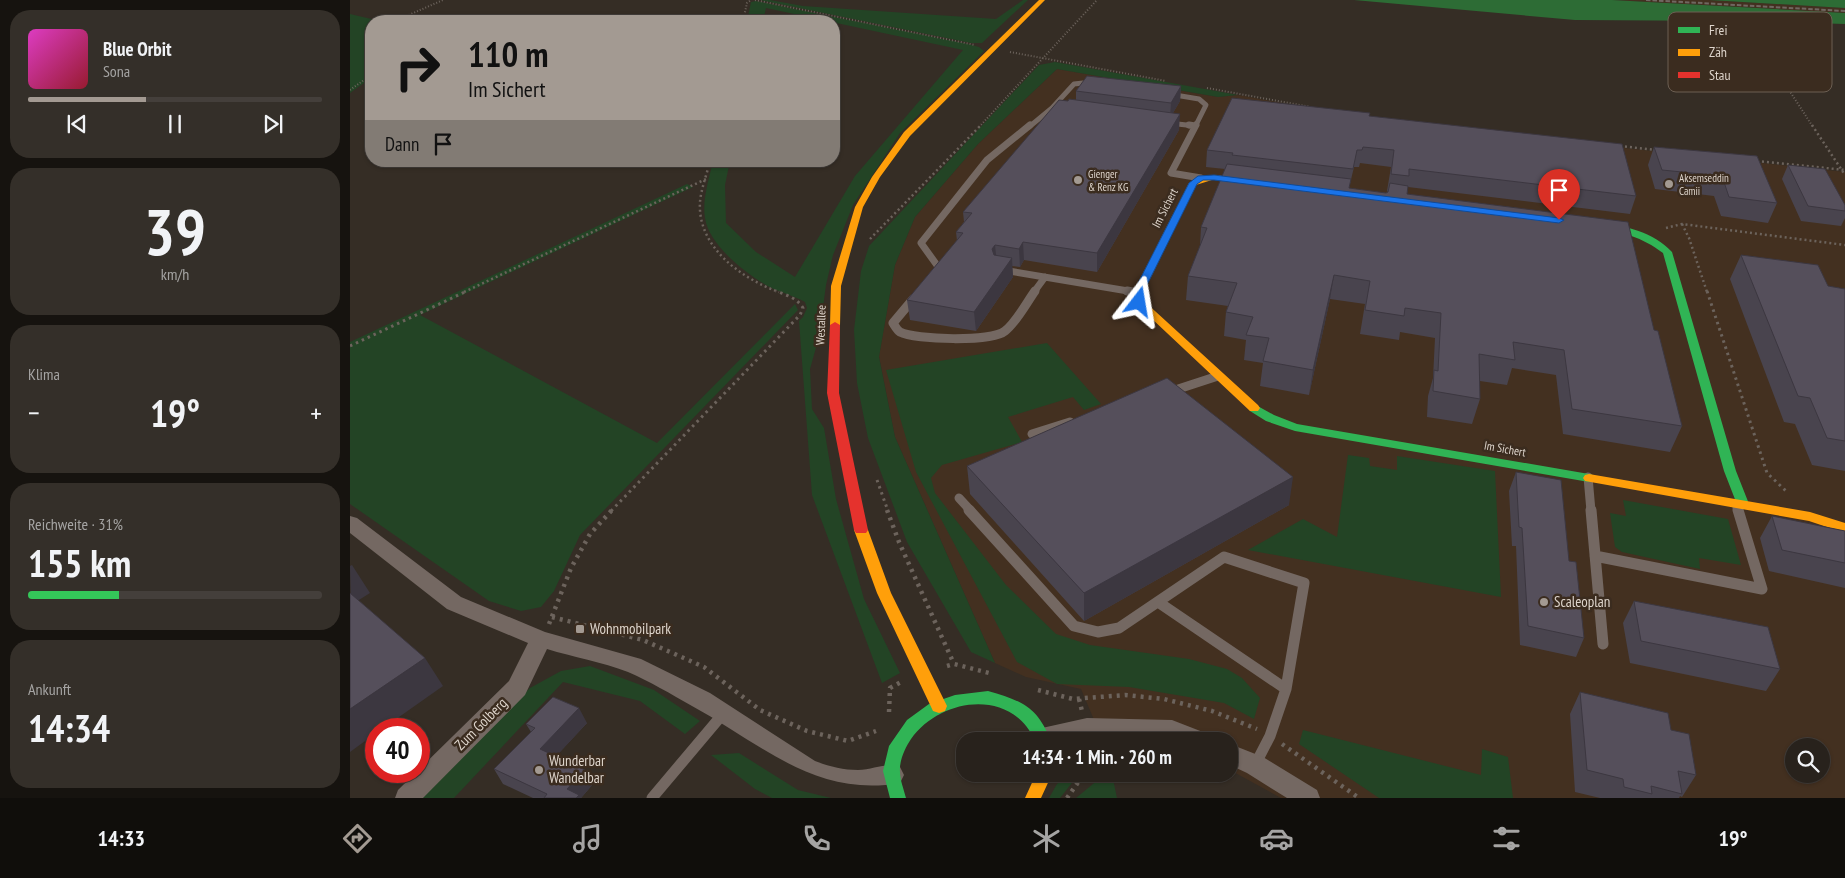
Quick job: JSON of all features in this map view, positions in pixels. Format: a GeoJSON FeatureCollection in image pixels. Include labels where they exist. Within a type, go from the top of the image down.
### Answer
{"type":"FeatureCollection","features":[{"type":"Feature","properties":{"kind":"main road","name":"Westallee"},"geometry":{"type":"LineString","coordinates":[[939,706],[884,593],[862,533],[833,393],[836,286],[859,207],[876,177],[907,134],[1042,0]]}},
{"type":"Feature","properties":{"kind":"main road"},"geometry":{"type":"LineString","coordinates":[[1201,178],[1214,177],[1264,183]]}},
{"type":"Feature","properties":{"kind":"main road","name":"Im Sichert"},"geometry":{"type":"LineString","coordinates":[[1201,178],[1193,183],[1138,293],[1139,302],[1251,406],[1270,418],[1295,427],[1810,517],[1845,528]]}},
{"type":"Feature","properties":{"kind":"main road"},"geometry":{"type":"LineString","coordinates":[[1586,224],[1615,227],[1641,234],[1657,243],[1667,252],[1739,504]]}},
{"type":"Feature","properties":{"kind":"main road"},"geometry":{"type":"LineString","coordinates":[[898,798],[894,792],[891,769],[897,746],[910,725],[930,710],[953,700],[977,696],[1001,700],[1021,711],[1036,726],[1039,732]]}},
{"type":"Feature","properties":{"kind":"main road"},"geometry":{"type":"LineString","coordinates":[[1033,798],[1041,782]]}},
{"type":"Feature","properties":{"kind":"street"},"geometry":{"type":"LineString","coordinates":[[350,523],[454,603],[541,639],[633,665],[702,700],[807,769],[829,777],[858,781],[892,775]]}},
{"type":"Feature","properties":{"kind":"street","name":"Zum Golberg"},"geometry":{"type":"LineString","coordinates":[[407,798],[517,688],[541,639]]}},
{"type":"Feature","properties":{"kind":"street"},"geometry":{"type":"LineString","coordinates":[[1071,732],[1088,728],[1172,730],[1177,732]]}},
{"type":"Feature","properties":{"kind":"street"},"geometry":{"type":"LineString","coordinates":[[1238,757],[1256,765],[1308,798]]}},
{"type":"Feature","properties":{"kind":"lane"},"geometry":{"type":"LineString","coordinates":[[934,275],[939,268],[921,243],[987,160],[1052,108],[1074,84],[1098,83]]}},
{"type":"Feature","properties":{"kind":"lane"},"geometry":{"type":"LineString","coordinates":[[1163,93],[1199,99],[1206,105],[1171,173],[1201,178]]}},
{"type":"Feature","properties":{"kind":"lane"},"geometry":{"type":"LineString","coordinates":[[1052,108],[1061,110]]}},
{"type":"Feature","properties":{"kind":"lane"},"geometry":{"type":"LineString","coordinates":[[1167,122],[1195,126]]}},
{"type":"Feature","properties":{"kind":"lane"},"geometry":{"type":"LineString","coordinates":[[998,269],[1138,293]]}},
{"type":"Feature","properties":{"kind":"lane"},"geometry":{"type":"LineString","coordinates":[[922,289],[893,323],[898,331],[912,336],[978,339],[997,336],[1006,331],[1045,277]]}},
{"type":"Feature","properties":{"kind":"lane"},"geometry":{"type":"LineString","coordinates":[[1162,393],[1218,376]]}},
{"type":"Feature","properties":{"kind":"lane"},"geometry":{"type":"LineString","coordinates":[[1032,434],[1079,419]]}},
{"type":"Feature","properties":{"kind":"lane"},"geometry":{"type":"LineString","coordinates":[[1588,477],[1603,644]]}},
{"type":"Feature","properties":{"kind":"lane"},"geometry":{"type":"LineString","coordinates":[[959,498],[1074,626],[1098,632],[1119,628],[1224,557],[1304,583],[1286,689],[1270,736],[1256,765]]}},
{"type":"Feature","properties":{"kind":"lane"},"geometry":{"type":"LineString","coordinates":[[1595,556],[1762,589],[1739,504]]}},
{"type":"Feature","properties":{"kind":"lane"},"geometry":{"type":"LineString","coordinates":[[1158,602],[1286,689]]}},
{"type":"Feature","properties":{"kind":"lane"},"geometry":{"type":"LineString","coordinates":[[652,798],[722,714]]}},
{"type":"Feature","properties":{"kind":"path"},"geometry":{"type":"LineString","coordinates":[[405,15],[443,0]]}},
{"type":"Feature","properties":{"kind":"path"},"geometry":{"type":"LineString","coordinates":[[744,15],[747,3],[751,0]]}},
{"type":"Feature","properties":{"kind":"path"},"geometry":{"type":"LineString","coordinates":[[755,0],[829,15]]}},
{"type":"Feature","properties":{"kind":"path"},"geometry":{"type":"LineString","coordinates":[[1043,58],[1097,0]]}},
{"type":"Feature","properties":{"kind":"path"},"geometry":{"type":"LineString","coordinates":[[840,17],[1172,82]]}},
{"type":"Feature","properties":{"kind":"path"},"geometry":{"type":"LineString","coordinates":[[350,90],[365,80]]}},
{"type":"Feature","properties":{"kind":"path"},"geometry":{"type":"LineString","coordinates":[[1202,87],[1319,108]]}},
{"type":"Feature","properties":{"kind":"path"},"geometry":{"type":"LineString","coordinates":[[1792,92],[1844,170],[1845,175]]}},
{"type":"Feature","properties":{"kind":"path"},"geometry":{"type":"LineString","coordinates":[[1615,145],[1664,151]]}},
{"type":"Feature","properties":{"kind":"path"},"geometry":{"type":"LineString","coordinates":[[1753,161],[1844,170]]}},
{"type":"Feature","properties":{"kind":"path"},"geometry":{"type":"LineString","coordinates":[[709,167],[700,204],[702,220],[709,238],[738,270],[764,286],[793,298],[803,308],[800,315],[590,534],[571,568],[552,617],[652,644],[704,667],[760,710],[807,731],[848,741],[877,730],[882,723]]}},
{"type":"Feature","properties":{"kind":"path"},"geometry":{"type":"LineString","coordinates":[[350,346],[706,179]]}},
{"type":"Feature","properties":{"kind":"path"},"geometry":{"type":"LineString","coordinates":[[1641,234],[1682,224],[1845,245]]}},
{"type":"Feature","properties":{"kind":"path"},"geometry":{"type":"LineString","coordinates":[[1682,224],[1689,238],[1767,473],[1779,486],[1790,493]]}},
{"type":"Feature","properties":{"kind":"path"},"geometry":{"type":"LineString","coordinates":[[888,716],[890,688],[922,672],[954,664]]}},
{"type":"Feature","properties":{"kind":"path"},"geometry":{"type":"LineString","coordinates":[[1067,798],[1078,782]]}},
{"type":"Feature","properties":{"kind":"shaded area"},"geometry":{"type":"Polygon","coordinates":[[[1612,0],[1709,0],[1845,8],[1845,13],[1612,0]]]}},
{"type":"Feature","properties":{"kind":"shaded area"},"geometry":{"type":"Polygon","coordinates":[[[1057,69],[1218,97],[1238,95],[1386,122],[1845,172],[1845,798],[1281,798],[1238,774],[1238,732],[1099,732],[1081,689],[1026,677],[995,663],[895,437],[879,356],[895,265],[915,217],[978,144],[1057,69]]]}},
{"type":"Feature","properties":{"kind":"green space"},"geometry":{"type":"Polygon","coordinates":[[[760,0],[803,6],[996,19],[1023,0],[1028,0],[982,43],[971,43],[760,0]]]}},
{"type":"Feature","properties":{"kind":"green space"},"geometry":{"type":"Polygon","coordinates":[[[1354,0],[1612,0],[1827,12],[1668,12],[1668,21],[1575,20],[1354,0]]]}},
{"type":"Feature","properties":{"kind":"green space"},"geometry":{"type":"Polygon","coordinates":[[[1709,0],[1845,0],[1845,8],[1709,0]]]}},
{"type":"Feature","properties":{"kind":"green space"},"geometry":{"type":"Polygon","coordinates":[[[756,1],[825,15],[799,15],[766,8],[764,15],[748,15],[751,2],[756,1]]]}},
{"type":"Feature","properties":{"kind":"green space"},"geometry":{"type":"Polygon","coordinates":[[[1832,12],[1845,13],[1845,24],[1832,24],[1832,12]]]}},
{"type":"Feature","properties":{"kind":"green space"},"geometry":{"type":"Polygon","coordinates":[[[350,14],[365,18],[365,82],[350,93],[350,14]]]}},
{"type":"Feature","properties":{"kind":"green space"},"geometry":{"type":"Polygon","coordinates":[[[840,18],[968,44],[979,47],[984,51],[900,133],[853,205],[833,255],[826,285],[819,337],[810,369],[812,409],[824,428],[836,499],[864,599],[900,673],[882,683],[812,495],[799,321],[807,308],[805,302],[766,285],[738,265],[720,248],[708,228],[705,218],[705,197],[712,167],[729,167],[725,185],[726,223],[756,252],[795,277],[855,176],[963,50],[840,24],[840,18]]]}},
{"type":"Feature","properties":{"kind":"green space"},"geometry":{"type":"Polygon","coordinates":[[[1055,62],[1238,95],[1218,97],[1057,69],[978,144],[915,217],[895,265],[879,357],[895,437],[995,663],[971,652],[907,542],[868,438],[857,383],[854,330],[861,271],[869,246],[1039,65],[1055,62]]]}},
{"type":"Feature","properties":{"kind":"green space"},"geometry":{"type":"Polygon","coordinates":[[[687,184],[693,187],[420,315],[657,443],[795,304],[798,310],[580,535],[554,591],[541,607],[521,611],[489,601],[350,504],[350,342],[687,184]]]}},
{"type":"Feature","properties":{"kind":"green space"},"geometry":{"type":"Polygon","coordinates":[[[1047,343],[1101,404],[1084,410],[1073,397],[1008,417],[1022,442],[942,465],[931,478],[935,493],[1006,585],[1056,634],[1090,645],[1189,659],[1227,669],[1242,678],[1260,698],[1254,719],[1224,703],[1129,687],[1057,684],[1017,662],[916,472],[886,370],[1047,343]]]}},
{"type":"Feature","properties":{"kind":"green space"},"geometry":{"type":"Polygon","coordinates":[[[1348,455],[1369,458],[1370,466],[1397,470],[1397,456],[1495,471],[1501,597],[1248,550],[1303,519],[1337,537],[1348,455]]]}},
{"type":"Feature","properties":{"kind":"green space"},"geometry":{"type":"Polygon","coordinates":[[[1623,500],[1728,519],[1741,565],[1699,558],[1700,569],[1622,552],[1615,547],[1610,513],[1626,516],[1623,500]]]}},
{"type":"Feature","properties":{"kind":"green space"},"geometry":{"type":"Polygon","coordinates":[[[590,666],[654,690],[700,721],[685,734],[640,701],[563,682],[454,798],[418,798],[530,688],[561,671],[590,666]]]}},
{"type":"Feature","properties":{"kind":"green space"},"geometry":{"type":"Polygon","coordinates":[[[1303,730],[1481,775],[1482,749],[1508,757],[1513,798],[1379,798],[1299,744],[1303,730]]]}},
{"type":"Feature","properties":{"kind":"green space"},"geometry":{"type":"Polygon","coordinates":[[[739,753],[798,790],[831,798],[772,798],[755,789],[711,755],[739,753]]]}},
{"type":"Feature","properties":{"kind":"green space"},"geometry":{"type":"Polygon","coordinates":[[[1060,782],[1073,782],[1060,798],[1049,798],[1060,782]]]}},
{"type":"Feature","properties":{"kind":"green space"},"geometry":{"type":"Polygon","coordinates":[[[1095,782],[1114,782],[1117,798],[1076,798],[1095,782]]]}},
{"type":"Feature","properties":{"kind":"building"},"geometry":{"type":"Polygon","coordinates":[[[1087,76],[1181,86],[1171,103],[1076,91],[1087,76]]]}},
{"type":"Feature","properties":{"kind":"building"},"geometry":{"type":"Polygon","coordinates":[[[1232,98],[1370,113],[1369,116],[1622,144],[1636,196],[1409,169],[1409,176],[1391,174],[1394,150],[1363,147],[1362,150],[1357,150],[1353,169],[1232,155],[1233,153],[1207,150],[1232,98]]]}},
{"type":"Feature","properties":{"kind":"building","name":"Gienger & Renz KG"},"geometry":{"type":"Polygon","coordinates":[[[1069,99],[1180,114],[1097,253],[1023,242],[1019,249],[995,245],[992,249],[994,255],[1012,258],[974,312],[907,300],[963,233],[956,232],[972,213],[963,212],[1059,100],[1068,101],[1069,99]]]}},
{"type":"Feature","properties":{"kind":"building"},"geometry":{"type":"Polygon","coordinates":[[[1654,147],[1757,156],[1777,203],[1729,197],[1722,176],[1662,170],[1654,147]]]}},
{"type":"Feature","properties":{"kind":"building"},"geometry":{"type":"Polygon","coordinates":[[[1227,164],[1351,179],[1349,188],[1386,193],[1390,183],[1408,186],[1407,194],[1628,222],[1654,330],[1658,331],[1682,426],[1572,409],[1564,350],[1513,342],[1515,360],[1479,354],[1480,399],[1433,391],[1434,370],[1438,371],[1441,313],[1405,308],[1404,316],[1365,310],[1370,281],[1334,275],[1313,370],[1263,361],[1269,338],[1246,335],[1253,317],[1226,312],[1237,283],[1188,276],[1207,228],[1201,227],[1227,164]]]}},
{"type":"Feature","properties":{"kind":"building"},"geometry":{"type":"Polygon","coordinates":[[[1788,165],[1825,169],[1845,205],[1845,211],[1808,206],[1788,165]]]}},
{"type":"Feature","properties":{"kind":"building"},"geometry":{"type":"Polygon","coordinates":[[[1741,255],[1818,265],[1828,286],[1845,289],[1845,441],[1827,438],[1810,398],[1798,396],[1741,255]]]}},
{"type":"Feature","properties":{"kind":"building"},"geometry":{"type":"Polygon","coordinates":[[[1167,378],[1293,477],[1084,593],[967,466],[1167,378]]]}},
{"type":"Feature","properties":{"kind":"building"},"geometry":{"type":"Polygon","coordinates":[[[1516,472],[1561,480],[1569,561],[1576,562],[1584,638],[1528,626],[1522,528],[1519,527],[1516,472]]]}},
{"type":"Feature","properties":{"kind":"building"},"geometry":{"type":"Polygon","coordinates":[[[1772,516],[1845,531],[1845,563],[1782,550],[1772,516]]]}},
{"type":"Feature","properties":{"kind":"building"},"geometry":{"type":"Polygon","coordinates":[[[350,593],[425,658],[350,709],[350,593]]]}},
{"type":"Feature","properties":{"kind":"building"},"geometry":{"type":"Polygon","coordinates":[[[1634,601],[1768,627],[1780,669],[1641,641],[1634,601]]]}},
{"type":"Feature","properties":{"kind":"building"},"geometry":{"type":"Polygon","coordinates":[[[1580,692],[1668,713],[1671,730],[1689,734],[1696,775],[1678,771],[1682,794],[1651,786],[1652,794],[1624,787],[1623,779],[1587,770],[1580,692]]]}},
{"type":"Feature","properties":{"kind":"building"},"geometry":{"type":"Polygon","coordinates":[[[553,697],[579,708],[540,749],[585,770],[567,789],[579,795],[576,798],[544,798],[547,794],[494,769],[535,728],[526,724],[553,697]]]}},
{"type":"Feature","properties":{"kind":"railway"},"geometry":{"type":"LineString","coordinates":[[1646,0],[1845,11]]}},
{"type":"Feature","properties":{"kind":"traffic: fast"},"geometry":{"type":"LineString","coordinates":[[1600,225],[1636,233],[1652,241],[1667,252],[1730,471],[1743,504]]}},
{"type":"Feature","properties":{"kind":"traffic: fast"},"geometry":{"type":"LineString","coordinates":[[1254,408],[1270,418],[1295,427],[1589,478]]}},
{"type":"Feature","properties":{"kind":"traffic: fast"},"geometry":{"type":"LineString","coordinates":[[898,798],[891,771],[897,746],[912,725],[934,709],[960,699],[988,698],[1014,705],[1035,724],[1039,732]]}},
{"type":"Feature","properties":{"kind":"traffic: slow"},"geometry":{"type":"LineString","coordinates":[[835,325],[836,286],[859,207],[876,177],[907,134],[1042,0]]}},
{"type":"Feature","properties":{"kind":"traffic: slow"},"geometry":{"type":"LineString","coordinates":[[1254,182],[1215,177],[1193,183],[1138,293],[1139,302],[1254,408]]}},
{"type":"Feature","properties":{"kind":"traffic: slow"},"geometry":{"type":"LineString","coordinates":[[1589,478],[1810,517],[1845,528]]}},
{"type":"Feature","properties":{"kind":"traffic: slow"},"geometry":{"type":"LineString","coordinates":[[861,530],[884,593],[939,706]]}},
{"type":"Feature","properties":{"kind":"traffic: slow"},"geometry":{"type":"LineString","coordinates":[[1033,798],[1040,782]]}},
{"type":"Feature","properties":{"kind":"traffic: jam"},"geometry":{"type":"LineString","coordinates":[[835,325],[833,393],[861,530]]}},
{"type":"Feature","properties":{"kind":"place","name":"Gienger & Renz KG"},"geometry":{"type":"Point","coordinates":[1078,180]}},
{"type":"Feature","properties":{"kind":"place","name":"Aksemseddin Camii"},"geometry":{"type":"Point","coordinates":[1669,184]}},
{"type":"Feature","properties":{"kind":"place","name":"Scaleoplan"},"geometry":{"type":"Point","coordinates":[1544,602]}},
{"type":"Feature","properties":{"kind":"place","name":"Wohnmobilpark"},"geometry":{"type":"Point","coordinates":[580,629]}},
{"type":"Feature","properties":{"kind":"place","name":"Wunderbar Wandelbar"},"geometry":{"type":"Point","coordinates":[539,770]}},
{"type":"Feature","properties":{"kind":"route"},"geometry":{"type":"LineString","coordinates":[[1139,302],[1138,293],[1193,183],[1201,178],[1214,177],[1559,220]]}}]}
